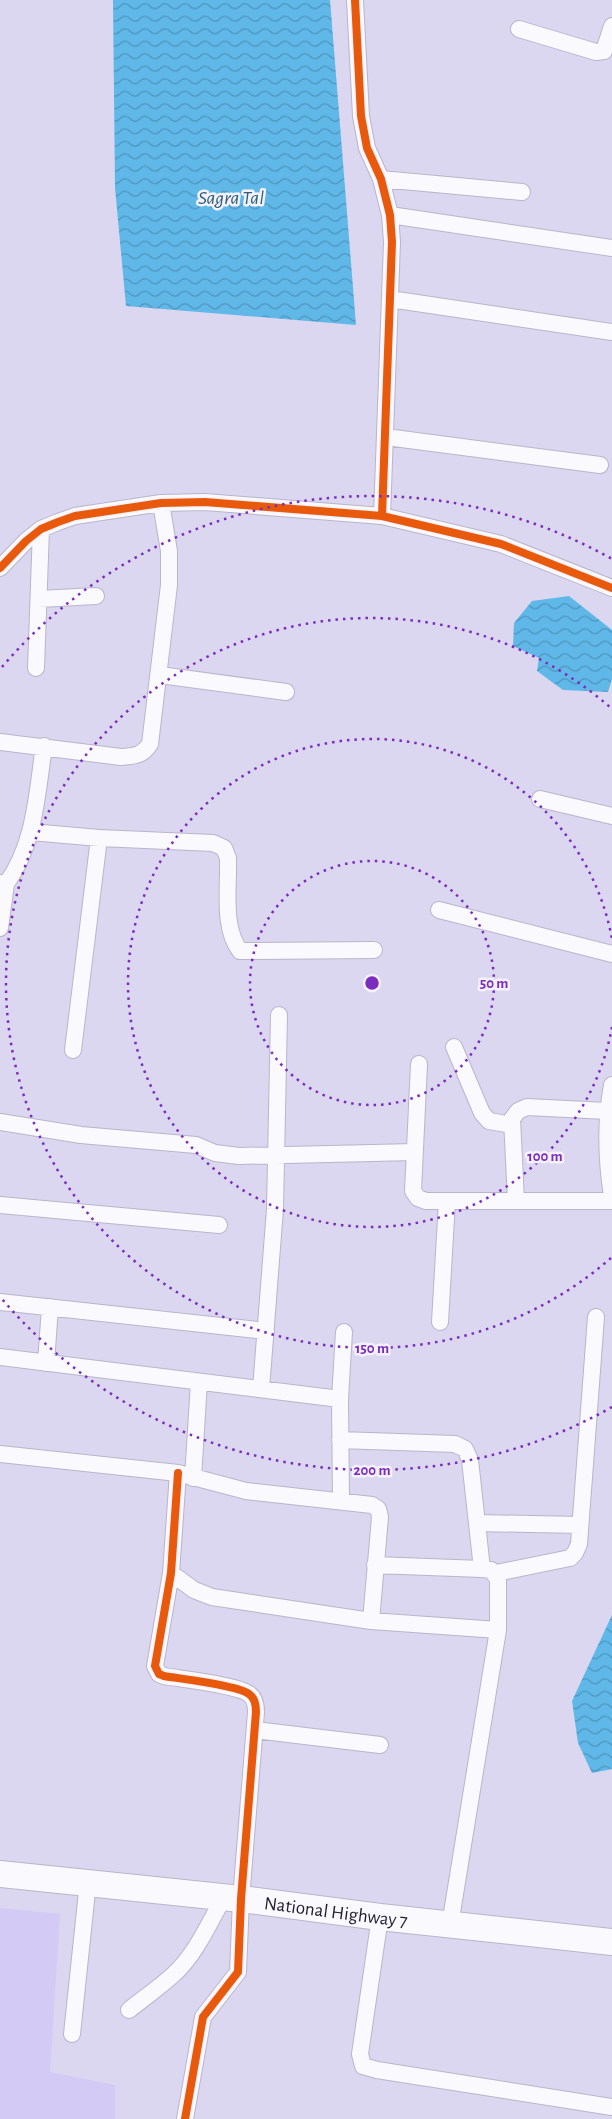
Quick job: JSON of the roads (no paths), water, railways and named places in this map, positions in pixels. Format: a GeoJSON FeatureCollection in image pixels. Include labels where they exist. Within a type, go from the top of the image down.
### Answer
{"type":"FeatureCollection","features":[{"type":"Feature","properties":{"kind":"main road","name":"National Highway 7"},"geometry":{"type":"LineString","coordinates":[[0,1874],[232,1898],[380,1917],[612,1942]]}},
{"type":"Feature","properties":{"kind":"street"},"geometry":{"type":"LineString","coordinates":[[355,0],[361,116],[367,148],[381,179],[390,215],[392,242],[382,516]]}},
{"type":"Feature","properties":{"kind":"street"},"geometry":{"type":"LineString","coordinates":[[519,29],[596,52],[604,51],[612,26]]}},
{"type":"Feature","properties":{"kind":"street"},"geometry":{"type":"LineString","coordinates":[[381,179],[522,192]]}},
{"type":"Feature","properties":{"kind":"street"},"geometry":{"type":"LineString","coordinates":[[390,215],[612,248]]}},
{"type":"Feature","properties":{"kind":"street"},"geometry":{"type":"LineString","coordinates":[[390,299],[612,332]]}},
{"type":"Feature","properties":{"kind":"street"},"geometry":{"type":"LineString","coordinates":[[386,437],[600,465]]}},
{"type":"Feature","properties":{"kind":"street"},"geometry":{"type":"LineString","coordinates":[[0,742],[120,757],[136,756],[144,753],[150,744],[160,675],[169,585],[169,551],[161,503]]}},
{"type":"Feature","properties":{"kind":"street"},"geometry":{"type":"LineString","coordinates":[[0,568],[26,541],[42,530],[75,516],[161,503],[239,504],[382,516],[502,544],[612,588]]}},
{"type":"Feature","properties":{"kind":"street"},"geometry":{"type":"LineString","coordinates":[[36,668],[42,530]]}},
{"type":"Feature","properties":{"kind":"street"},"geometry":{"type":"LineString","coordinates":[[39,599],[96,596]]}},
{"type":"Feature","properties":{"kind":"street"},"geometry":{"type":"LineString","coordinates":[[160,675],[286,692]]}},
{"type":"Feature","properties":{"kind":"street"},"geometry":{"type":"LineString","coordinates":[[0,928],[3,883],[17,870],[31,832],[44,746]]}},
{"type":"Feature","properties":{"kind":"street"},"geometry":{"type":"LineString","coordinates":[[540,799],[612,816]]}},
{"type":"Feature","properties":{"kind":"street"},"geometry":{"type":"LineString","coordinates":[[31,832],[99,838],[213,843],[224,848],[228,858],[230,926],[232,940],[240,951],[374,950]]}},
{"type":"Feature","properties":{"kind":"street"},"geometry":{"type":"LineString","coordinates":[[73,1050],[99,838]]}},
{"type":"Feature","properties":{"kind":"street"},"geometry":{"type":"LineString","coordinates":[[439,910],[612,954]]}},
{"type":"Feature","properties":{"kind":"street"},"geometry":{"type":"LineString","coordinates":[[261,1389],[278,1154],[279,1015]]}},
{"type":"Feature","properties":{"kind":"street"},"geometry":{"type":"LineString","coordinates":[[454,1047],[482,1113],[489,1121],[512,1125]]}},
{"type":"Feature","properties":{"kind":"street"},"geometry":{"type":"LineString","coordinates":[[419,1064],[413,1191],[418,1198],[447,1201],[612,1201]]}},
{"type":"Feature","properties":{"kind":"street"},"geometry":{"type":"LineString","coordinates":[[612,1085],[607,1111],[606,1161],[612,1196]]}},
{"type":"Feature","properties":{"kind":"street"},"geometry":{"type":"LineString","coordinates":[[516,1201],[512,1119],[518,1111],[527,1107],[607,1111]]}},
{"type":"Feature","properties":{"kind":"street"},"geometry":{"type":"LineString","coordinates":[[0,1122],[81,1135],[196,1145],[215,1153],[240,1156],[415,1152]]}},
{"type":"Feature","properties":{"kind":"street"},"geometry":{"type":"LineString","coordinates":[[440,1322],[447,1201]]}},
{"type":"Feature","properties":{"kind":"street"},"geometry":{"type":"LineString","coordinates":[[0,1205],[219,1225]]}},
{"type":"Feature","properties":{"kind":"street"},"geometry":{"type":"LineString","coordinates":[[0,1302],[266,1331]]}},
{"type":"Feature","properties":{"kind":"street"},"geometry":{"type":"LineString","coordinates":[[46,1363],[50,1307]]}},
{"type":"Feature","properties":{"kind":"street"},"geometry":{"type":"LineString","coordinates":[[375,1565],[489,1571],[570,1558],[575,1553],[579,1544],[596,1317]]}},
{"type":"Feature","properties":{"kind":"street"},"geometry":{"type":"LineString","coordinates":[[341,1501],[340,1399],[344,1332]]}},
{"type":"Feature","properties":{"kind":"street"},"geometry":{"type":"LineString","coordinates":[[0,1357],[340,1399]]}},
{"type":"Feature","properties":{"kind":"street"},"geometry":{"type":"LineString","coordinates":[[185,2119],[203,2018],[238,1972],[232,1898],[255,1730],[256,1703],[250,1694],[234,1688],[159,1674],[155,1666],[171,1573],[199,1382]]}},
{"type":"Feature","properties":{"kind":"street"},"geometry":{"type":"LineString","coordinates":[[340,1440],[455,1444],[465,1449],[470,1460],[477,1523],[489,1571],[498,1579],[498,1630],[450,1925]]}},
{"type":"Feature","properties":{"kind":"street"},"geometry":{"type":"LineString","coordinates":[[0,1454],[185,1476],[246,1491],[372,1505],[378,1510],[380,1517],[371,1621]]}},
{"type":"Feature","properties":{"kind":"street"},"geometry":{"type":"LineString","coordinates":[[477,1523],[580,1525]]}},
{"type":"Feature","properties":{"kind":"street"},"geometry":{"type":"LineString","coordinates":[[171,1573],[194,1590],[212,1597],[371,1621],[498,1630]]}},
{"type":"Feature","properties":{"kind":"street"},"geometry":{"type":"LineString","coordinates":[[255,1730],[380,1745]]}},
{"type":"Feature","properties":{"kind":"street"},"geometry":{"type":"LineString","coordinates":[[72,2034],[88,1882]]}},
{"type":"Feature","properties":{"kind":"street"},"geometry":{"type":"LineString","coordinates":[[129,2010],[174,1974],[232,1898]]}},
{"type":"Feature","properties":{"kind":"street"},"geometry":{"type":"LineString","coordinates":[[380,1917],[360,2054],[363,2066],[377,2070],[612,2107]]}},
{"type":"Feature","properties":{"kind":"water","name":"Sagra Tal"},"geometry":{"type":"Polygon","coordinates":[[[113,0],[330,0],[356,325],[126,306],[115,188],[113,0]]]}},
{"type":"Feature","properties":{"kind":"water"},"geometry":{"type":"Polygon","coordinates":[[[569,596],[612,630],[612,679],[608,692],[563,690],[537,671],[539,658],[513,646],[514,623],[532,601],[569,596]]]}},
{"type":"Feature","properties":{"kind":"water"},"geometry":{"type":"Polygon","coordinates":[[[612,1615],[612,1769],[592,1773],[578,1743],[572,1701],[612,1615]]]}}]}
